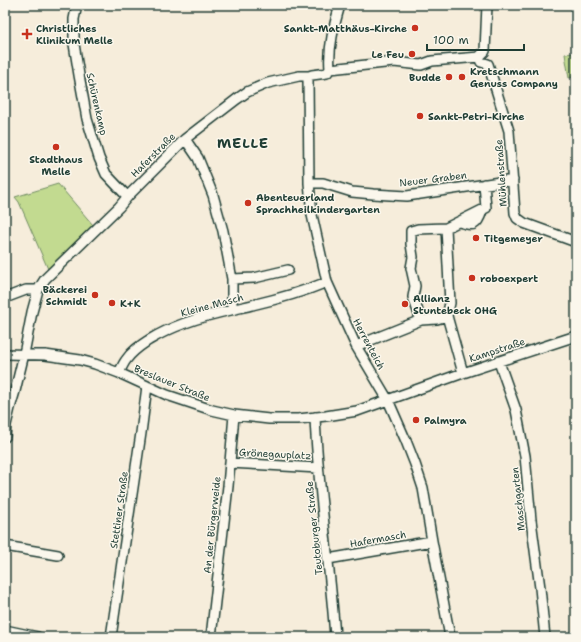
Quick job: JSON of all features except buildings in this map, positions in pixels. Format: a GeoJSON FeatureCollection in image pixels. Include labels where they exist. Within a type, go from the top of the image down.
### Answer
{"type":"FeatureCollection","features":[{"type":"Feature","properties":{"kind":"street","name":"Schürenkamp"},"geometry":{"type":"LineString","coordinates":[[77,5],[74,19],[74,44],[88,119],[99,158],[106,174],[124,193],[129,195]]}},
{"type":"Feature","properties":{"kind":"street"},"geometry":{"type":"LineString","coordinates":[[330,69],[329,56],[331,40],[340,5]]}},
{"type":"Feature","properties":{"kind":"street"},"geometry":{"type":"LineString","coordinates":[[309,76],[327,73],[330,69],[394,62],[421,65],[432,61],[479,57],[485,51],[487,5]]}},
{"type":"Feature","properties":{"kind":"street","name":"Mühlenstraße"},"geometry":{"type":"LineString","coordinates":[[479,57],[481,62],[488,64],[508,131],[515,213],[517,218],[524,223],[576,242]]}},
{"type":"Feature","properties":{"kind":"street","name":"Haferstraße"},"geometry":{"type":"LineString","coordinates":[[5,437],[7,420],[16,391],[32,312],[38,290],[45,279],[119,207],[185,139],[247,92],[268,83],[299,76],[309,76]]}},
{"type":"Feature","properties":{"kind":"street","name":"Herrenteich"},"geometry":{"type":"LineString","coordinates":[[309,76],[309,183],[312,215],[328,282],[356,346],[388,400],[406,441],[423,488],[450,637]]}},
{"type":"Feature","properties":{"kind":"street"},"geometry":{"type":"LineString","coordinates":[[185,139],[198,158],[213,195],[223,231],[232,279],[232,309]]}},
{"type":"Feature","properties":{"kind":"street","name":"Neuer Graben"},"geometry":{"type":"LineString","coordinates":[[309,183],[324,183],[352,192],[407,196],[513,180]]}},
{"type":"Feature","properties":{"kind":"street"},"geometry":{"type":"LineString","coordinates":[[421,320],[413,297],[415,286],[412,268],[414,257],[411,244],[411,231],[418,229],[446,228],[482,211],[486,208],[481,185]]}},
{"type":"Feature","properties":{"kind":"street"},"geometry":{"type":"LineString","coordinates":[[446,228],[450,303],[447,316],[463,373]]}},
{"type":"Feature","properties":{"kind":"street"},"geometry":{"type":"LineString","coordinates":[[232,279],[254,278],[288,270]]}},
{"type":"Feature","properties":{"kind":"street","name":"Kleine Masch"},"geometry":{"type":"LineString","coordinates":[[119,373],[125,360],[134,351],[159,334],[185,323],[232,309],[285,297],[328,282]]}},
{"type":"Feature","properties":{"kind":"street"},"geometry":{"type":"LineString","coordinates":[[5,298],[26,290],[38,290]]}},
{"type":"Feature","properties":{"kind":"street"},"geometry":{"type":"LineString","coordinates":[[356,346],[421,320],[437,319],[447,316]]}},
{"type":"Feature","properties":{"kind":"street","name":"Kampstraße"},"geometry":{"type":"LineString","coordinates":[[425,386],[576,336]]}},
{"type":"Feature","properties":{"kind":"street","name":"Breslauer Straße"},"geometry":{"type":"LineString","coordinates":[[5,354],[46,355],[80,360],[119,373],[167,395],[201,407],[234,415],[268,419],[315,417],[357,410],[425,386]]}},
{"type":"Feature","properties":{"kind":"street","name":"Maschgarten"},"geometry":{"type":"LineString","coordinates":[[499,362],[516,410],[525,456],[545,637]]}},
{"type":"Feature","properties":{"kind":"street","name":"Stettiner Straße"},"geometry":{"type":"LineString","coordinates":[[111,637],[147,386]]}},
{"type":"Feature","properties":{"kind":"street","name":"An der Bürgerweide"},"geometry":{"type":"LineString","coordinates":[[211,637],[234,415]]}},
{"type":"Feature","properties":{"kind":"street","name":"Teutoburger Straße"},"geometry":{"type":"LineString","coordinates":[[315,417],[318,468],[335,637]]}},
{"type":"Feature","properties":{"kind":"street","name":"Grönegauplatz"},"geometry":{"type":"LineString","coordinates":[[230,463],[318,468]]}},
{"type":"Feature","properties":{"kind":"street","name":"Hafermasch"},"geometry":{"type":"LineString","coordinates":[[328,559],[432,541]]}},
{"type":"Feature","properties":{"kind":"street"},"geometry":{"type":"LineString","coordinates":[[5,546],[58,555]]}},
{"type":"Feature","properties":{"kind":"street"},"geometry":{"type":"LineString","coordinates":[[5,630],[38,637]]}},
{"type":"Feature","properties":{"kind":"green space"},"geometry":{"type":"Polygon","coordinates":[[[576,53],[576,76],[569,78],[565,54],[576,53]]]}},
{"type":"Feature","properties":{"kind":"green space"},"geometry":{"type":"Polygon","coordinates":[[[58,184],[93,225],[48,269],[19,202],[15,197],[58,184]]]}},
{"type":"Feature","properties":{"kind":"place","name":"Sankt-Matthäus-Kirche"},"geometry":{"type":"Point","coordinates":[415,28]}},
{"type":"Feature","properties":{"kind":"place","name":"Christliches Klinikum Melle"},"geometry":{"type":"Point","coordinates":[27,34]}},
{"type":"Feature","properties":{"kind":"place","name":"Le Feu"},"geometry":{"type":"Point","coordinates":[412,54]}},
{"type":"Feature","properties":{"kind":"place","name":"Budde"},"geometry":{"type":"Point","coordinates":[449,77]}},
{"type":"Feature","properties":{"kind":"place","name":"Kretschmann Genuss Company"},"geometry":{"type":"Point","coordinates":[462,77]}},
{"type":"Feature","properties":{"kind":"place","name":"Sankt-Petri-Kirche"},"geometry":{"type":"Point","coordinates":[420,116]}},
{"type":"Feature","properties":{"kind":"place","name":"Stadthaus Melle"},"geometry":{"type":"Point","coordinates":[56,147]}},
{"type":"Feature","properties":{"kind":"place","name":"Abenteuerland Sprachheilkindergarten"},"geometry":{"type":"Point","coordinates":[248,203]}},
{"type":"Feature","properties":{"kind":"place","name":"Titgemeyer"},"geometry":{"type":"Point","coordinates":[476,238]}},
{"type":"Feature","properties":{"kind":"place","name":"roboexpert"},"geometry":{"type":"Point","coordinates":[472,278]}},
{"type":"Feature","properties":{"kind":"place","name":"Bäckerei Schmidt"},"geometry":{"type":"Point","coordinates":[95,295]}},
{"type":"Feature","properties":{"kind":"place","name":"K+K"},"geometry":{"type":"Point","coordinates":[112,303]}},
{"type":"Feature","properties":{"kind":"place","name":"Allianz Stuntebeck OHG"},"geometry":{"type":"Point","coordinates":[405,304]}},
{"type":"Feature","properties":{"kind":"place","name":"Palmyra"},"geometry":{"type":"Point","coordinates":[416,420]}},
{"type":"Feature","properties":{"kind":"district","name":"MELLE"},"geometry":{"type":"Point","coordinates":[243,143]}}]}
